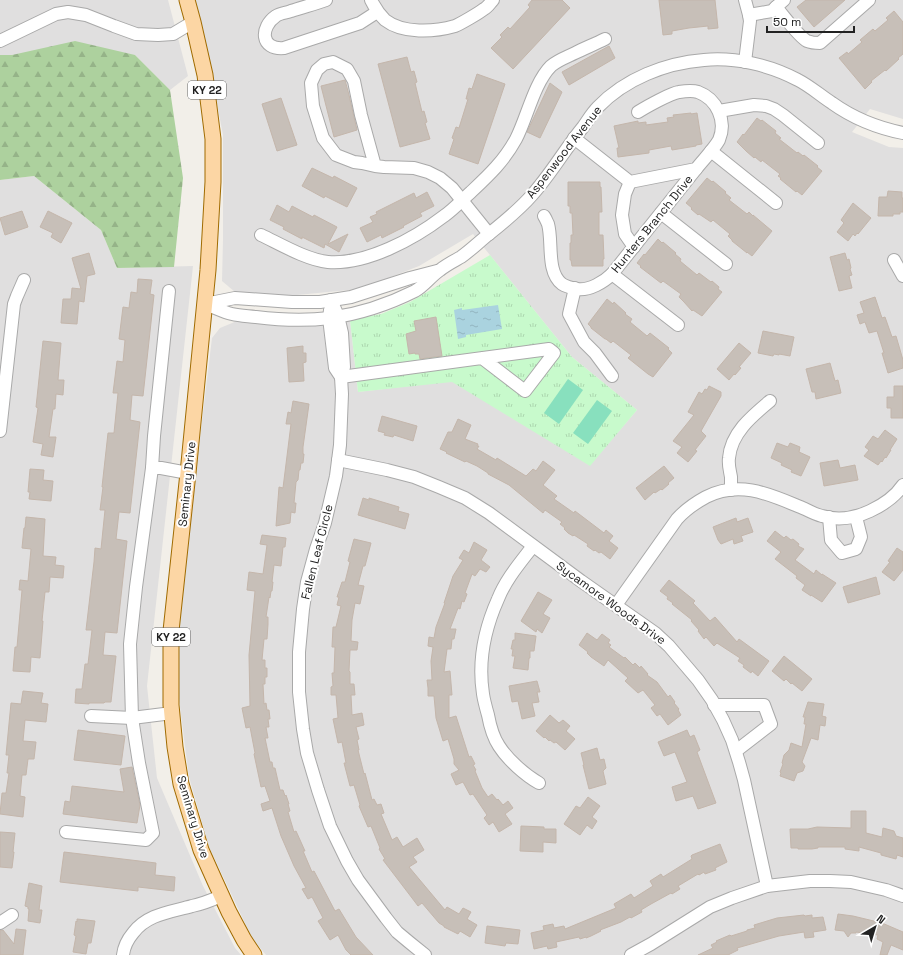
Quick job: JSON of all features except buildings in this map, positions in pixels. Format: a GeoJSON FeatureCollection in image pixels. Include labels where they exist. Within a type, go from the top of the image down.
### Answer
{"type":"FeatureCollection","features":[{"type":"Feature","properties":{"kind":"main road","name":"Seminary Drive"},"geometry":{"type":"LineString","coordinates":[[187,0],[205,75],[213,139],[213,182],[205,304],[171,631],[170,678],[172,713],[175,747],[181,784],[201,850],[244,940],[254,955]]}},
{"type":"Feature","properties":{"kind":"street"},"geometry":{"type":"LineString","coordinates":[[326,0],[277,15],[270,21],[266,29],[264,36],[266,41],[270,46],[278,49],[284,48],[360,23],[377,12]]}},
{"type":"Feature","properties":{"kind":"street"},"geometry":{"type":"LineString","coordinates":[[371,0],[377,12],[385,20],[405,29],[418,30],[438,30],[456,26],[484,9],[493,0]]}},
{"type":"Feature","properties":{"kind":"street"},"geometry":{"type":"LineString","coordinates":[[745,0],[750,21],[746,62]]}},
{"type":"Feature","properties":{"kind":"street"},"geometry":{"type":"LineString","coordinates":[[749,14],[772,11],[780,4],[801,37],[807,41],[820,43],[869,0]]}},
{"type":"Feature","properties":{"kind":"street"},"geometry":{"type":"LineString","coordinates":[[0,41],[56,14],[68,12],[86,14],[136,34],[173,34],[193,22]]}},
{"type":"Feature","properties":{"kind":"street"},"geometry":{"type":"LineString","coordinates":[[261,235],[311,258],[327,262],[343,262],[355,260],[393,247],[428,228],[445,216],[491,174],[504,158],[516,138],[543,75],[552,66],[562,60],[605,39]]}},
{"type":"Feature","properties":{"kind":"street","name":"Aspenwood Avenue"},"geometry":{"type":"LineString","coordinates":[[205,304],[231,314],[291,320],[334,317],[377,307],[417,290],[438,270],[462,256],[513,214],[531,197],[597,108],[608,98],[626,85],[645,75],[677,64],[704,60],[730,59],[768,67],[799,80],[833,104],[863,121],[903,133]]}},
{"type":"Feature","properties":{"kind":"street"},"geometry":{"type":"LineString","coordinates":[[375,166],[361,115],[354,81],[347,69],[333,62],[324,64],[317,70],[311,83],[313,106],[323,138],[336,155],[354,162],[362,162],[375,166],[414,168],[428,172],[440,178],[452,188],[489,234]]}},
{"type":"Feature","properties":{"kind":"street"},"geometry":{"type":"LineString","coordinates":[[638,112],[677,92],[697,92],[707,96],[719,111],[754,105],[766,106],[774,109],[818,143]]}},
{"type":"Feature","properties":{"kind":"street","name":"Hunters Branch Drive"},"geometry":{"type":"LineString","coordinates":[[575,288],[588,288],[600,283],[612,274],[634,247],[718,140],[722,129],[719,111]]}},
{"type":"Feature","properties":{"kind":"street"},"geometry":{"type":"LineString","coordinates":[[574,138],[630,182],[625,194],[622,215],[625,234],[634,247]]}},
{"type":"Feature","properties":{"kind":"street"},"geometry":{"type":"LineString","coordinates":[[711,150],[776,203]]}},
{"type":"Feature","properties":{"kind":"street","name":"Hunters Branch Drive"},"geometry":{"type":"LineString","coordinates":[[630,182],[696,169]]}},
{"type":"Feature","properties":{"kind":"street"},"geometry":{"type":"LineString","coordinates":[[661,213],[726,264]]}},
{"type":"Feature","properties":{"kind":"street"},"geometry":{"type":"LineString","coordinates":[[544,216],[548,225],[552,266],[556,276],[562,284],[575,288],[569,314],[584,342],[595,353],[612,376]]}},
{"type":"Feature","properties":{"kind":"street"},"geometry":{"type":"LineString","coordinates":[[894,260],[903,276]]}},
{"type":"Feature","properties":{"kind":"street","name":"Aspenwood Avenue"},"geometry":{"type":"LineString","coordinates":[[205,304],[235,298],[292,302],[320,302],[351,297],[438,270]]}},
{"type":"Feature","properties":{"kind":"street"},"geometry":{"type":"LineString","coordinates":[[612,274],[678,325]]}},
{"type":"Feature","properties":{"kind":"street"},"geometry":{"type":"LineString","coordinates":[[0,431],[14,304],[24,280]]}},
{"type":"Feature","properties":{"kind":"street"},"geometry":{"type":"LineString","coordinates":[[66,832],[146,840],[153,833],[132,718],[130,644],[152,468],[169,291]]}},
{"type":"Feature","properties":{"kind":"street","name":"Fallen Leaf Circle"},"geometry":{"type":"LineString","coordinates":[[331,300],[334,317],[342,333],[344,366],[341,377],[342,402],[340,444],[336,476],[325,522],[316,549],[303,609],[299,652],[299,692],[303,729],[307,753],[318,790],[330,826],[346,861],[386,918],[403,937],[425,955]]}},
{"type":"Feature","properties":{"kind":"street"},"geometry":{"type":"LineString","coordinates":[[341,377],[482,358],[549,349],[554,353],[525,391],[482,358]]}},
{"type":"Feature","properties":{"kind":"street"},"geometry":{"type":"LineString","coordinates":[[731,490],[729,458],[734,440],[739,431],[750,418],[770,401]]}},
{"type":"Feature","properties":{"kind":"street","name":"Sycamore Woods Drive"},"geometry":{"type":"LineString","coordinates":[[338,460],[414,477],[464,498],[489,513],[582,582],[655,633],[669,646],[698,680],[723,720],[736,752],[744,780],[767,886]]}},
{"type":"Feature","properties":{"kind":"street"},"geometry":{"type":"LineString","coordinates":[[152,468],[161,468],[188,473]]}},
{"type":"Feature","properties":{"kind":"street"},"geometry":{"type":"LineString","coordinates":[[616,605],[677,519],[694,503],[713,494],[723,490],[748,489],[823,516],[844,518],[856,517],[880,507],[903,485]]}},
{"type":"Feature","properties":{"kind":"street"},"geometry":{"type":"LineString","coordinates":[[829,517],[831,540],[842,553],[856,549],[861,537],[856,517]]}},
{"type":"Feature","properties":{"kind":"street"},"geometry":{"type":"LineString","coordinates":[[533,546],[513,572],[498,597],[486,630],[483,649],[482,694],[491,730],[499,746],[514,764],[532,779],[540,783]]}},
{"type":"Feature","properties":{"kind":"street"},"geometry":{"type":"LineString","coordinates":[[714,705],[764,705],[771,724],[736,752]]}},
{"type":"Feature","properties":{"kind":"street"},"geometry":{"type":"LineString","coordinates":[[91,716],[132,718],[172,713]]}},
{"type":"Feature","properties":{"kind":"street"},"geometry":{"type":"LineString","coordinates":[[631,955],[710,908],[732,898],[767,886],[810,881],[851,882],[886,890],[903,896]]}},
{"type":"Feature","properties":{"kind":"street"},"geometry":{"type":"LineString","coordinates":[[123,955],[128,939],[143,922],[157,915],[194,906],[222,896]]}},
{"type":"Feature","properties":{"kind":"street"},"geometry":{"type":"LineString","coordinates":[[0,922],[12,914]]}},
{"type":"Feature","properties":{"kind":"shaded area"},"geometry":{"type":"Polygon","coordinates":[[[0,0],[168,0],[188,76],[170,90],[135,55],[0,55],[0,0]]]}},
{"type":"Feature","properties":{"kind":"shaded area"},"geometry":{"type":"Polygon","coordinates":[[[194,0],[903,0],[903,119],[870,109],[852,132],[889,147],[903,148],[903,955],[266,955],[252,938],[209,847],[189,777],[175,668],[189,528],[212,338],[220,328],[237,321],[292,326],[350,320],[358,392],[452,381],[590,465],[637,410],[572,357],[473,234],[419,266],[360,289],[286,296],[235,292],[222,281],[223,135],[203,31],[194,0]]]}},
{"type":"Feature","properties":{"kind":"shaded area"},"geometry":{"type":"Polygon","coordinates":[[[34,176],[101,230],[117,268],[193,266],[147,686],[157,778],[203,886],[235,948],[241,955],[0,955],[0,180],[34,176]]]}},
{"type":"Feature","properties":{"kind":"green space"},"geometry":{"type":"Polygon","coordinates":[[[75,41],[135,55],[170,90],[183,178],[174,267],[117,268],[101,230],[34,176],[0,180],[0,55],[12,55],[75,41]]]}},
{"type":"Feature","properties":{"kind":"green space"},"geometry":{"type":"Polygon","coordinates":[[[490,255],[572,357],[637,410],[590,466],[452,382],[358,392],[350,320],[381,314],[410,302],[490,255]]]}},
{"type":"Feature","properties":{"kind":"green space"},"geometry":{"type":"Polygon","coordinates":[[[568,379],[583,390],[559,424],[544,413],[568,379]]]}},
{"type":"Feature","properties":{"kind":"green space"},"geometry":{"type":"Polygon","coordinates":[[[597,400],[612,411],[588,444],[573,433],[597,400]]]}},
{"type":"Feature","properties":{"kind":"water"},"geometry":{"type":"Polygon","coordinates":[[[498,305],[502,329],[466,335],[466,337],[458,339],[454,310],[498,305]]]}}]}
